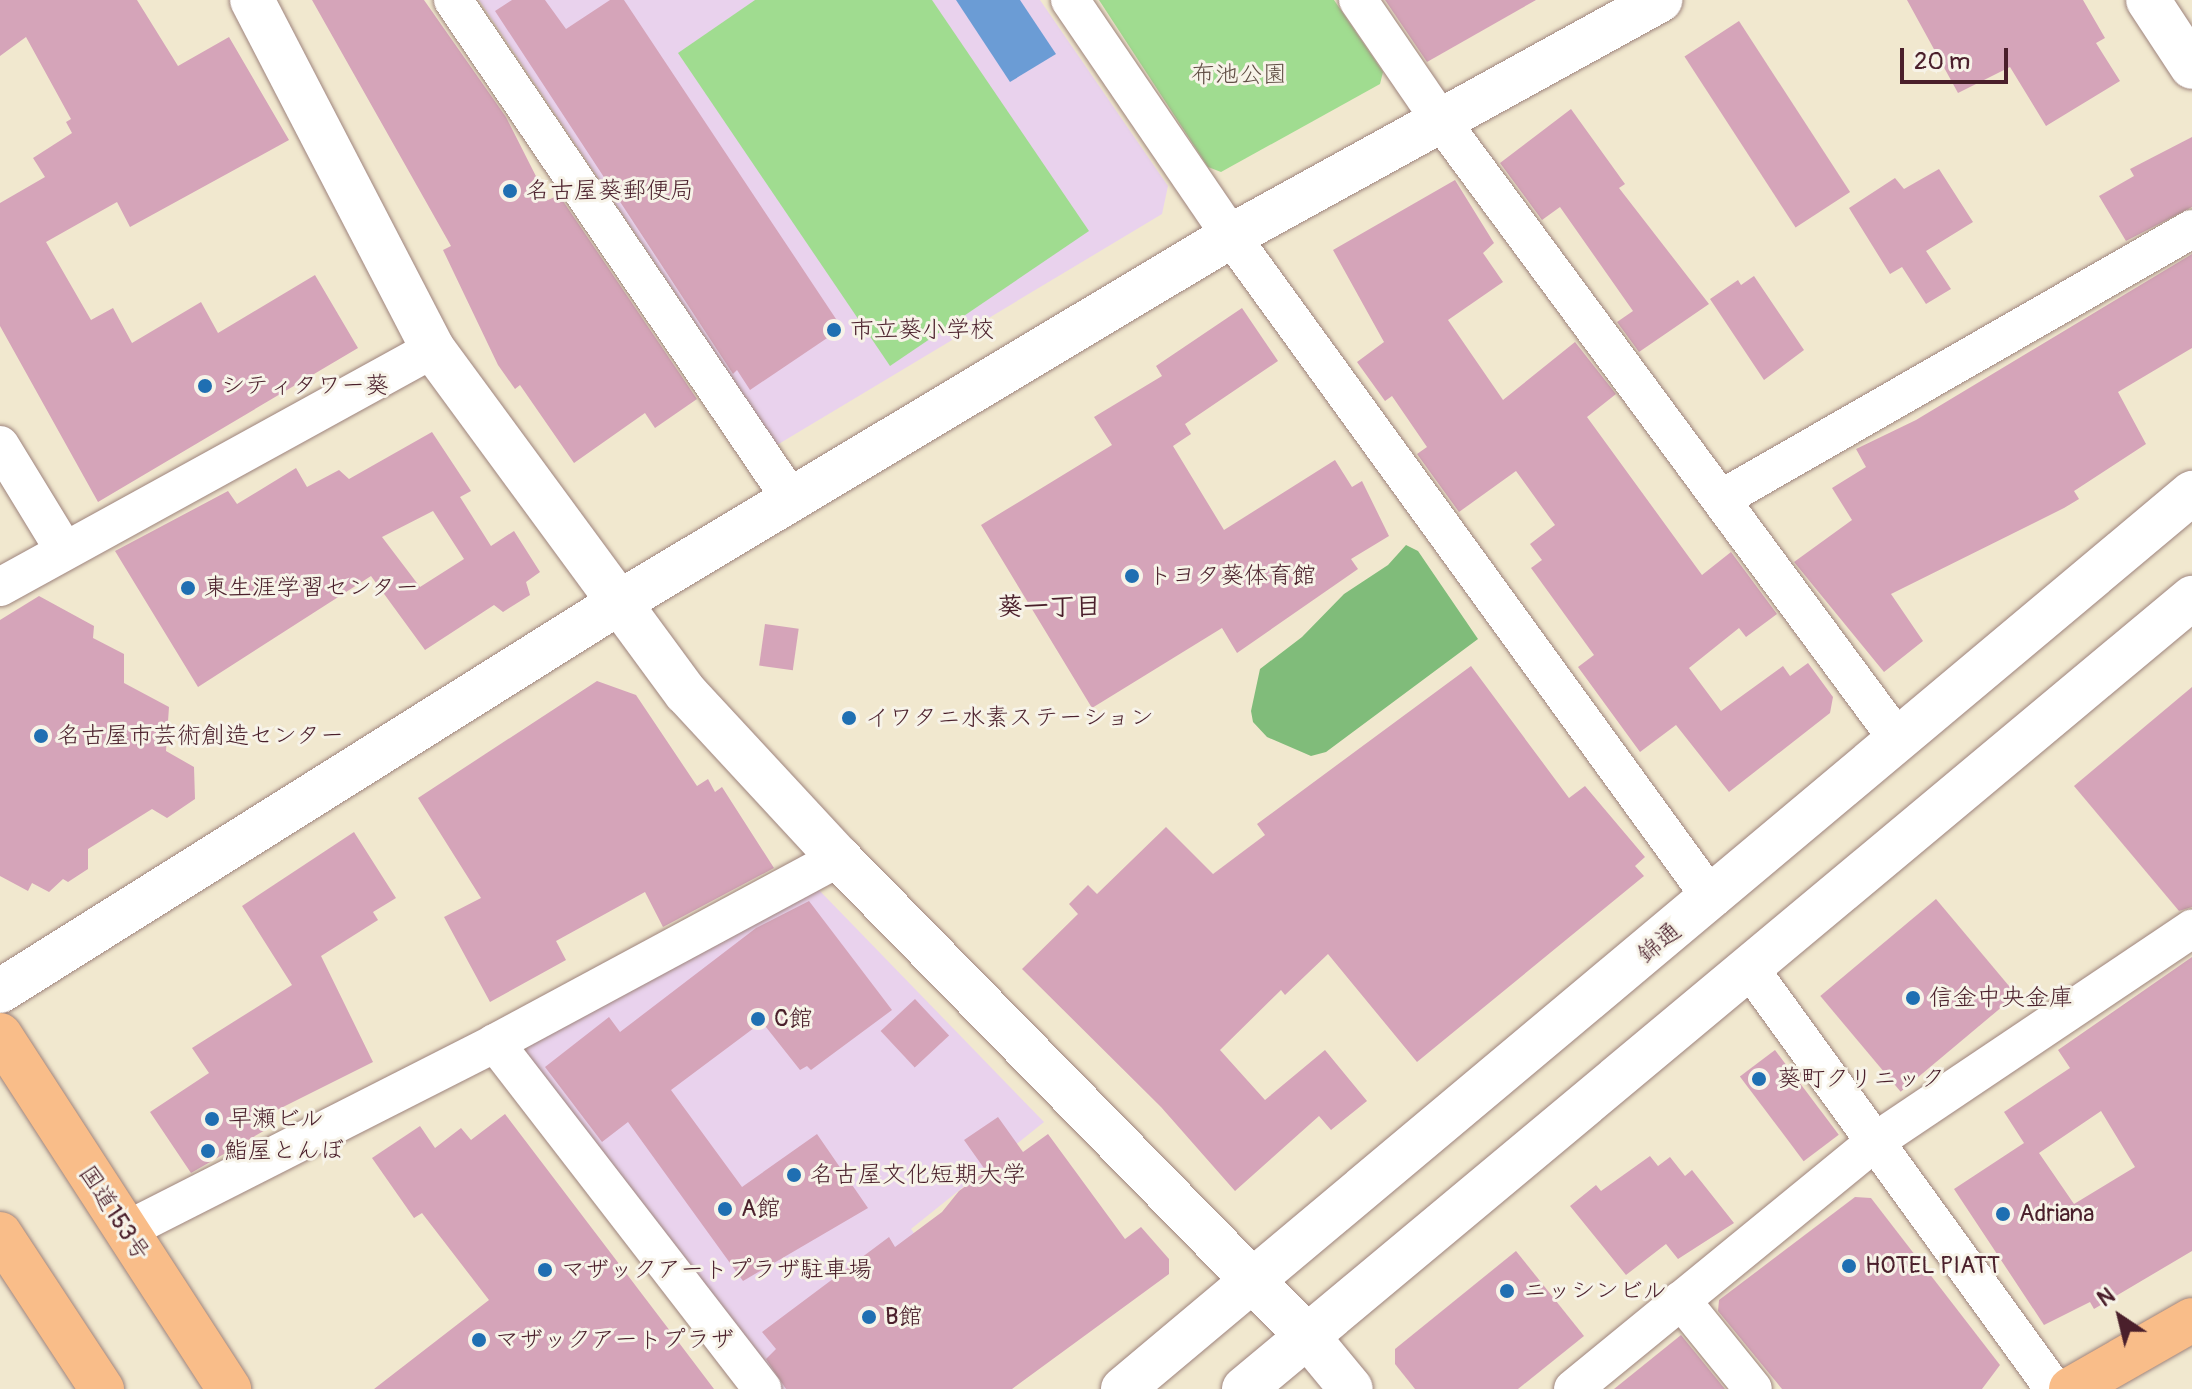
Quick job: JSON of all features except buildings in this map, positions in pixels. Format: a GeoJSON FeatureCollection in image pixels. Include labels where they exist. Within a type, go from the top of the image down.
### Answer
{"type":"FeatureCollection","features":[{"type":"Feature","properties":{"kind":"main road","name":"国道153号"},"geometry":{"type":"LineString","coordinates":[[0,1035],[229,1389]]}},
{"type":"Feature","properties":{"kind":"main road"},"geometry":{"type":"LineString","coordinates":[[0,1234],[102,1389]]}},
{"type":"Feature","properties":{"kind":"main road"},"geometry":{"type":"LineString","coordinates":[[2071,1389],[2192,1320]]}},
{"type":"Feature","properties":{"kind":"street"},"geometry":{"type":"LineString","coordinates":[[252,0],[433,349],[495,440],[686,693],[839,858],[1308,1337],[1351,1389]]}},
{"type":"Feature","properties":{"kind":"street"},"geometry":{"type":"LineString","coordinates":[[453,0],[791,499]]}},
{"type":"Feature","properties":{"kind":"street"},"geometry":{"type":"LineString","coordinates":[[1070,0],[1231,236],[1712,899]]}},
{"type":"Feature","properties":{"kind":"street"},"geometry":{"type":"LineString","coordinates":[[1358,0],[1441,121],[1899,741]]}},
{"type":"Feature","properties":{"kind":"street"},"geometry":{"type":"LineString","coordinates":[[2148,0],[2190,58]]}},
{"type":"Feature","properties":{"kind":"street"},"geometry":{"type":"LineString","coordinates":[[0,991],[620,602],[791,499],[1231,236],[1649,3]]}},
{"type":"Feature","properties":{"kind":"street"},"geometry":{"type":"LineString","coordinates":[[1721,499],[2192,229]]}},
{"type":"Feature","properties":{"kind":"street"},"geometry":{"type":"LineString","coordinates":[[0,587],[433,349]]}},
{"type":"Feature","properties":{"kind":"street"},"geometry":{"type":"LineString","coordinates":[[0,445],[64,550]]}},
{"type":"Feature","properties":{"kind":"street","name":"錦通"},"geometry":{"type":"LineString","coordinates":[[1123,1389],[1712,899],[2192,493]]}},
{"type":"Feature","properties":{"kind":"street"},"geometry":{"type":"LineString","coordinates":[[1244,1389],[2192,598]]}},
{"type":"Feature","properties":{"kind":"street"},"geometry":{"type":"LineString","coordinates":[[125,1231],[495,1043],[839,858]]}},
{"type":"Feature","properties":{"kind":"street"},"geometry":{"type":"LineString","coordinates":[[1573,1389],[1876,1141],[2192,929]]}},
{"type":"Feature","properties":{"kind":"street"},"geometry":{"type":"LineString","coordinates":[[1750,969],[2054,1389]]}},
{"type":"Feature","properties":{"kind":"street"},"geometry":{"type":"LineString","coordinates":[[495,1043],[762,1389]]}},
{"type":"Feature","properties":{"kind":"street"},"geometry":{"type":"LineString","coordinates":[[1681,1300],[1753,1389]]}},
{"type":"Feature","properties":{"kind":"shaded area","name":"市立葵小学校"},"geometry":{"type":"Polygon","coordinates":[[[479,0],[1040,0],[1168,186],[1162,214],[777,445],[479,0]]]}},
{"type":"Feature","properties":{"kind":"shaded area","name":"名古屋文化短期大学"},"geometry":{"type":"Polygon","coordinates":[[[818,889],[1044,1122],[911,1229],[962,1301],[841,1389],[778,1389],[524,1063],[528,1039],[818,889]]]}},
{"type":"Feature","properties":{"kind":"green space"},"geometry":{"type":"Polygon","coordinates":[[[755,0],[932,0],[1089,231],[890,366],[678,53],[755,0]]]}},
{"type":"Feature","properties":{"kind":"green space","name":"布池公園"},"geometry":{"type":"Polygon","coordinates":[[[1099,0],[1334,0],[1383,72],[1380,84],[1221,172],[1208,167],[1099,0]]]}},
{"type":"Feature","properties":{"kind":"green space"},"geometry":{"type":"Polygon","coordinates":[[[1406,545],[1418,551],[1478,639],[1326,752],[1311,756],[1267,737],[1253,722],[1251,711],[1260,669],[1302,637],[1344,594],[1388,565],[1406,545]]]}},
{"type":"Feature","properties":{"kind":"water"},"geometry":{"type":"Polygon","coordinates":[[[956,0],[1020,0],[1056,54],[1010,82],[956,0]]]}},
{"type":"Feature","properties":{"kind":"place","name":"名古屋葵郵便局"},"geometry":{"type":"Point","coordinates":[510,191]}},
{"type":"Feature","properties":{"kind":"place","name":"市立葵小学校"},"geometry":{"type":"Point","coordinates":[834,330]}},
{"type":"Feature","properties":{"kind":"place","name":"シティタワー葵"},"geometry":{"type":"Point","coordinates":[205,386]}},
{"type":"Feature","properties":{"kind":"place","name":"トヨタ葵体育館"},"geometry":{"type":"Point","coordinates":[1132,576]}},
{"type":"Feature","properties":{"kind":"place","name":"東生涯学習センター"},"geometry":{"type":"Point","coordinates":[188,588]}},
{"type":"Feature","properties":{"kind":"place","name":"イワタニ水素ステーション"},"geometry":{"type":"Point","coordinates":[849,718]}},
{"type":"Feature","properties":{"kind":"place","name":"名古屋市芸術創造センター"},"geometry":{"type":"Point","coordinates":[41,736]}},
{"type":"Feature","properties":{"kind":"place","name":"信金中央金庫"},"geometry":{"type":"Point","coordinates":[1913,998]}},
{"type":"Feature","properties":{"kind":"place","name":"C館"},"geometry":{"type":"Point","coordinates":[758,1019]}},
{"type":"Feature","properties":{"kind":"place","name":"葵町クリニック"},"geometry":{"type":"Point","coordinates":[1759,1079]}},
{"type":"Feature","properties":{"kind":"place","name":"早瀬ビル"},"geometry":{"type":"Point","coordinates":[212,1119]}},
{"type":"Feature","properties":{"kind":"place","name":"鮨屋とんぼ"},"geometry":{"type":"Point","coordinates":[208,1151]}},
{"type":"Feature","properties":{"kind":"place","name":"名古屋文化短期大学"},"geometry":{"type":"Point","coordinates":[794,1175]}},
{"type":"Feature","properties":{"kind":"place","name":"A館"},"geometry":{"type":"Point","coordinates":[725,1209]}},
{"type":"Feature","properties":{"kind":"place","name":"Adriana"},"geometry":{"type":"Point","coordinates":[2003,1214]}},
{"type":"Feature","properties":{"kind":"place","name":"HOTEL PIATT"},"geometry":{"type":"Point","coordinates":[1849,1266]}},
{"type":"Feature","properties":{"kind":"place","name":"マザックアートプラザ駐車場"},"geometry":{"type":"Point","coordinates":[545,1270]}},
{"type":"Feature","properties":{"kind":"place","name":"ニッシンビル"},"geometry":{"type":"Point","coordinates":[1507,1291]}},
{"type":"Feature","properties":{"kind":"place","name":"B館"},"geometry":{"type":"Point","coordinates":[869,1317]}},
{"type":"Feature","properties":{"kind":"place","name":"マザックアートプラザ"},"geometry":{"type":"Point","coordinates":[479,1340]}},
{"type":"Feature","properties":{"kind":"district","name":"葵一丁目"},"geometry":{"type":"Point","coordinates":[1049,608]}}]}
